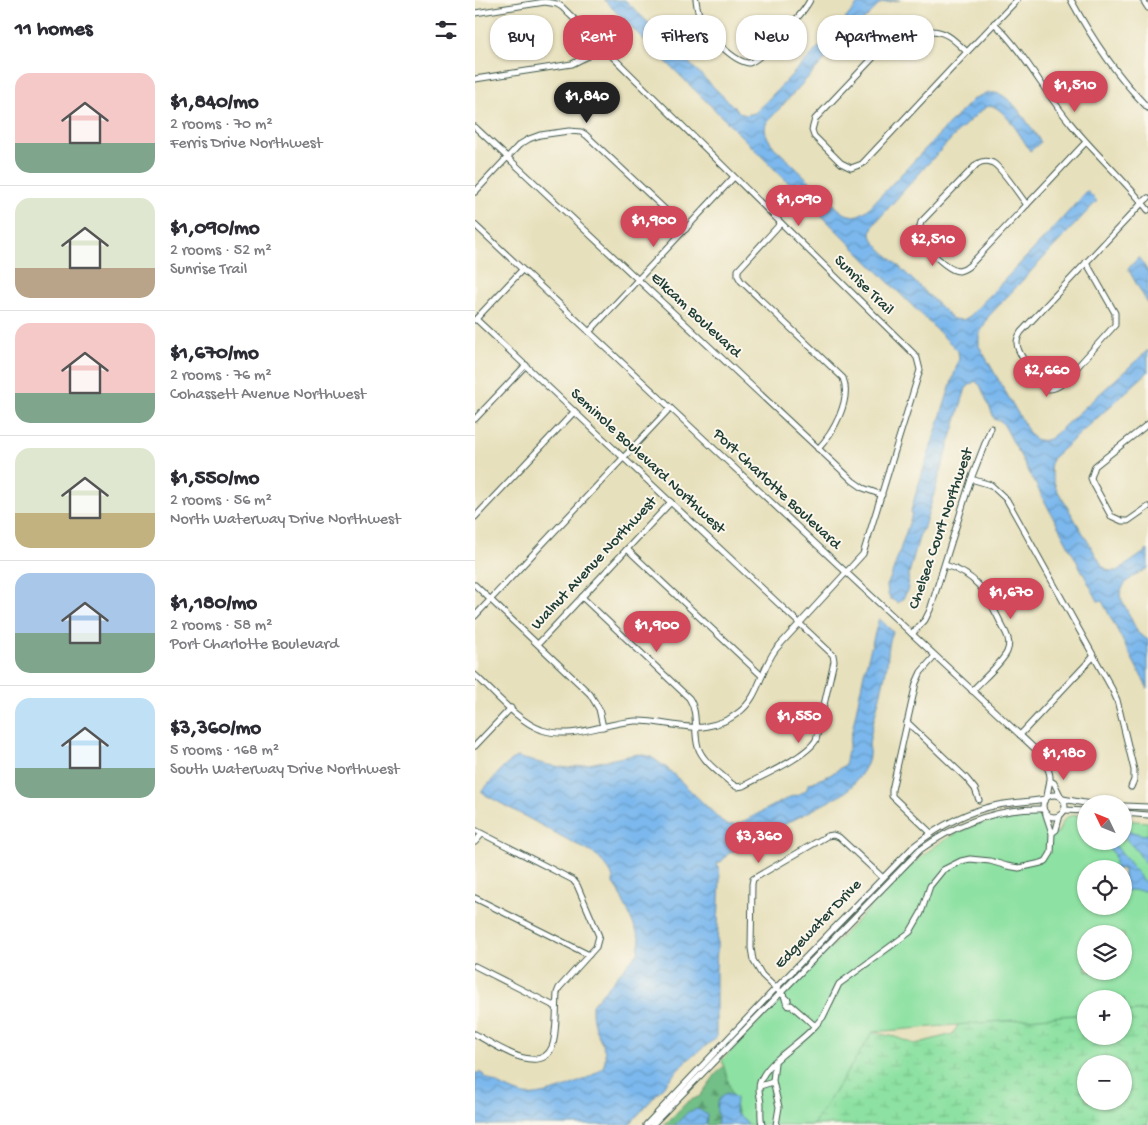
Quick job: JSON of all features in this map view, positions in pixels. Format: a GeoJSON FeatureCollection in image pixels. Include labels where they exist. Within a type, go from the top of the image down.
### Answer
{"type":"FeatureCollection","features":[{"type":"Feature","properties":{"kind":"street"},"geometry":{"type":"LineString","coordinates":[[696,0],[699,15],[707,31],[737,60],[749,63],[759,58],[804,10],[810,0]]}},
{"type":"Feature","properties":{"kind":"street"},"geometry":{"type":"LineString","coordinates":[[967,52],[947,34],[935,31],[909,34],[892,40],[883,47],[815,119],[812,130],[813,136],[841,163],[851,168],[862,164],[1017,0]]}},
{"type":"Feature","properties":{"kind":"street"},"geometry":{"type":"LineString","coordinates":[[1071,0],[1102,53],[1129,88],[1148,108]]}},
{"type":"Feature","properties":{"kind":"street"},"geometry":{"type":"LineString","coordinates":[[1143,0],[1148,8]]}},
{"type":"Feature","properties":{"kind":"street","name":"Sunrise Trail"},"geometry":{"type":"LineString","coordinates":[[475,13],[551,2],[562,7],[570,15]]}},
{"type":"Feature","properties":{"kind":"street"},"geometry":{"type":"LineString","coordinates":[[994,23],[1014,44],[1055,104],[1086,142],[1148,210]]}},
{"type":"Feature","properties":{"kind":"street"},"geometry":{"type":"LineString","coordinates":[[475,79],[571,64],[580,60]]}},
{"type":"Feature","properties":{"kind":"street","name":"Sunrise Trail"},"geometry":{"type":"LineString","coordinates":[[475,675],[529,724],[548,732],[569,733],[628,722],[646,721],[696,727],[722,722],[740,712],[754,697],[772,654],[847,573],[865,549],[919,376],[920,364],[914,354],[615,60]]}},
{"type":"Feature","properties":{"kind":"street","name":"Elkcam Boulevard"},"geometry":{"type":"LineString","coordinates":[[475,127],[857,485],[882,495]]}},
{"type":"Feature","properties":{"kind":"street"},"geometry":{"type":"LineString","coordinates":[[475,192],[519,145],[535,137],[569,131],[581,132],[686,229]]}},
{"type":"Feature","properties":{"kind":"street"},"geometry":{"type":"LineString","coordinates":[[1027,205],[998,167],[988,161],[982,161],[921,222],[918,233],[920,239],[948,267],[959,271],[965,269],[1027,205],[1086,142]]}},
{"type":"Feature","properties":{"kind":"street"},"geometry":{"type":"LineString","coordinates":[[589,332],[734,177]]}},
{"type":"Feature","properties":{"kind":"street"},"geometry":{"type":"LineString","coordinates":[[1086,262],[1115,314],[1115,325],[1062,384],[1051,389],[1045,388],[1036,381],[1018,349],[1018,337],[1086,262],[1142,202],[1148,198]]}},
{"type":"Feature","properties":{"kind":"street"},"geometry":{"type":"LineString","coordinates":[[781,223],[738,270],[738,276],[843,378],[846,389],[837,422],[832,433],[818,448]]}},
{"type":"Feature","properties":{"kind":"street","name":"Port Charlotte Boulevard"},"geometry":{"type":"LineString","coordinates":[[475,225],[1020,735],[1042,758],[1050,781],[1062,798]]}},
{"type":"Feature","properties":{"kind":"street"},"geometry":{"type":"LineString","coordinates":[[476,319],[522,270]]}},
{"type":"Feature","properties":{"kind":"street","name":"Seminole Boulevard Northwest"},"geometry":{"type":"LineString","coordinates":[[476,319],[801,622],[833,655],[834,661],[816,740],[809,749],[743,786],[737,787],[725,778],[702,754],[697,743],[696,727]]}},
{"type":"Feature","properties":{"kind":"street"},"geometry":{"type":"LineString","coordinates":[[475,419],[525,365]]}},
{"type":"Feature","properties":{"kind":"street"},"geometry":{"type":"LineString","coordinates":[[475,616],[670,408]]}},
{"type":"Feature","properties":{"kind":"street"},"geometry":{"type":"LineString","coordinates":[[475,517],[575,411]]}},
{"type":"Feature","properties":{"kind":"street"},"geometry":{"type":"LineString","coordinates":[[1148,424],[1095,466],[1091,478],[1111,516],[1116,520],[1128,521],[1148,506]]}},
{"type":"Feature","properties":{"kind":"street","name":"Chelsea Court Northwest"},"geometry":{"type":"LineString","coordinates":[[912,634],[925,620],[930,610],[971,479],[991,428]]}},
{"type":"Feature","properties":{"kind":"street"},"geometry":{"type":"LineString","coordinates":[[971,479],[991,485],[1007,500],[1117,700],[1134,770],[1134,780],[1131,787]]}},
{"type":"Feature","properties":{"kind":"street","name":"Walnut Avenue Northwest"},"geometry":{"type":"LineString","coordinates":[[538,644],[671,502]]}},
{"type":"Feature","properties":{"kind":"street"},"geometry":{"type":"LineString","coordinates":[[627,549],[763,676]]}},
{"type":"Feature","properties":{"kind":"street"},"geometry":{"type":"LineString","coordinates":[[945,565],[966,573],[979,584],[1009,640],[1009,646],[1004,657],[972,691]]}},
{"type":"Feature","properties":{"kind":"street"},"geometry":{"type":"LineString","coordinates":[[475,585],[590,694],[599,709],[603,727]]}},
{"type":"Feature","properties":{"kind":"street"},"geometry":{"type":"LineString","coordinates":[[582,597],[689,698],[694,708],[696,727]]}},
{"type":"Feature","properties":{"kind":"street"},"geometry":{"type":"LineString","coordinates":[[931,833],[893,796],[892,790],[918,677],[935,656]]}},
{"type":"Feature","properties":{"kind":"street"},"geometry":{"type":"LineString","coordinates":[[1020,735],[1094,656]]}},
{"type":"Feature","properties":{"kind":"street"},"geometry":{"type":"LineString","coordinates":[[475,746],[511,708]]}},
{"type":"Feature","properties":{"kind":"street"},"geometry":{"type":"LineString","coordinates":[[907,722],[967,778],[975,788],[979,800]]}},
{"type":"Feature","properties":{"kind":"street"},"geometry":{"type":"LineString","coordinates":[[762,1125],[759,1093],[766,1072],[806,1036],[823,1017],[839,984],[909,932],[921,913],[930,886],[943,870],[961,861],[971,859],[990,861],[1019,868],[1041,863],[1049,857],[1053,833],[1043,804],[1050,781]]}},
{"type":"Feature","properties":{"kind":"street"},"geometry":{"type":"LineString","coordinates":[[1046,797],[1053,794],[1077,801]]}},
{"type":"Feature","properties":{"kind":"street","name":"Edgewater Drive"},"geometry":{"type":"LineString","coordinates":[[645,1125],[905,854],[931,833],[982,809],[1046,797]]}},
{"type":"Feature","properties":{"kind":"street"},"geometry":{"type":"LineString","coordinates":[[1053,833],[1064,810],[1065,804],[1062,798]]}},
{"type":"Feature","properties":{"kind":"street"},"geometry":{"type":"LineString","coordinates":[[1133,806],[1148,807]]}},
{"type":"Feature","properties":{"kind":"street","name":"Edgewater Drive"},"geometry":{"type":"LineString","coordinates":[[652,1125],[913,857],[928,845],[960,826],[993,814],[1032,809],[1045,812]]}},
{"type":"Feature","properties":{"kind":"street"},"geometry":{"type":"LineString","coordinates":[[1064,810],[1077,811]]}},
{"type":"Feature","properties":{"kind":"street"},"geometry":{"type":"LineString","coordinates":[[1045,812],[1052,817],[1060,815]]}},
{"type":"Feature","properties":{"kind":"street"},"geometry":{"type":"LineString","coordinates":[[1133,814],[1148,815]]}},
{"type":"Feature","properties":{"kind":"street"},"geometry":{"type":"LineString","coordinates":[[475,830],[573,880],[577,885],[599,936],[596,947],[559,988],[552,1047],[545,1056],[540,1059],[528,1060],[475,1034]]}},
{"type":"Feature","properties":{"kind":"street"},"geometry":{"type":"LineString","coordinates":[[475,842],[482,834]]}},
{"type":"Feature","properties":{"kind":"street"},"geometry":{"type":"LineString","coordinates":[[815,1026],[785,1002],[758,971],[752,954],[753,879],[827,836],[833,835],[839,837],[881,878]]}},
{"type":"Feature","properties":{"kind":"street"},"geometry":{"type":"LineString","coordinates":[[475,898],[589,955]]}},
{"type":"Feature","properties":{"kind":"street"},"geometry":{"type":"LineString","coordinates":[[475,966],[556,1007]]}},
{"type":"Feature","properties":{"kind":"street"},"geometry":{"type":"LineString","coordinates":[[775,1063],[773,1082],[779,1106],[776,1125]]}},
{"type":"Feature","properties":{"kind":"street"},"geometry":{"type":"LineString","coordinates":[[760,1086],[773,1082]]}},
{"type":"Feature","properties":{"kind":"green space"},"geometry":{"type":"Polygon","coordinates":[[[1036,814],[1047,824],[1048,833],[1058,833],[1062,822],[1067,817],[1077,815],[1077,850],[1133,850],[1133,821],[1148,822],[1148,1010],[1132,1011],[1132,990],[1077,990],[1077,1015],[873,1032],[813,1125],[741,1125],[722,1060],[919,858],[964,830],[997,819],[1036,814]]]}},
{"type":"Feature","properties":{"kind":"green space"},"geometry":{"type":"Polygon","coordinates":[[[1077,973],[1077,980],[1132,980],[1132,977],[1148,979],[1148,1125],[801,1125],[865,1031],[895,1037],[915,1044],[953,1034],[972,1000],[1077,973]]]}},
{"type":"Feature","properties":{"kind":"green space"},"geometry":{"type":"Polygon","coordinates":[[[738,1051],[739,1116],[735,1113],[735,1102],[717,1117],[717,1125],[706,1125],[705,1122],[688,1113],[675,1125],[664,1125],[687,1102],[700,1096],[716,1074],[738,1051]]]}},
{"type":"Feature","properties":{"kind":"water"},"geometry":{"type":"Polygon","coordinates":[[[604,0],[625,0],[643,18],[643,39],[633,29],[633,15],[619,15],[604,0]]]}},
{"type":"Feature","properties":{"kind":"water"},"geometry":{"type":"Polygon","coordinates":[[[861,0],[900,0],[881,3],[869,15],[848,15],[861,0]]]}},
{"type":"Feature","properties":{"kind":"water"},"geometry":{"type":"Polygon","coordinates":[[[817,49],[817,60],[824,60],[767,122],[765,132],[774,147],[843,213],[855,216],[867,210],[972,100],[992,93],[1008,99],[1027,121],[1041,142],[1030,151],[1001,111],[990,106],[982,110],[951,139],[914,179],[875,223],[871,232],[873,240],[877,245],[953,319],[963,320],[970,316],[1087,191],[1097,201],[988,317],[979,335],[979,346],[1031,436],[1040,440],[1051,438],[1148,350],[1148,372],[1052,459],[1050,468],[1056,488],[1103,567],[1110,571],[1117,571],[1148,550],[1148,568],[1126,582],[1120,596],[1138,633],[1148,640],[1148,689],[1102,601],[1098,601],[1004,425],[1000,420],[995,420],[980,385],[975,381],[966,388],[923,530],[921,530],[908,577],[907,592],[898,603],[891,599],[888,594],[887,586],[912,514],[911,511],[916,493],[959,359],[958,351],[665,60],[686,60],[739,112],[745,115],[755,113],[817,49]]]}},
{"type":"Feature","properties":{"kind":"water"},"geometry":{"type":"Polygon","coordinates":[[[1139,257],[1148,272],[1148,304],[1128,269],[1139,257]]]}},
{"type":"Feature","properties":{"kind":"water"},"geometry":{"type":"Polygon","coordinates":[[[879,618],[893,632],[870,738],[868,761],[862,773],[843,794],[728,854],[721,862],[718,862],[720,879],[716,971],[716,1038],[685,1062],[629,1125],[475,1125],[475,1072],[478,1074],[479,1072],[483,1076],[515,1092],[532,1095],[551,1092],[573,1084],[601,1069],[604,1064],[605,1055],[593,1022],[592,1005],[638,952],[640,939],[617,887],[613,884],[610,872],[596,855],[482,793],[482,791],[516,757],[569,768],[639,754],[651,757],[667,768],[726,825],[738,824],[794,795],[797,796],[807,789],[808,784],[830,775],[845,765],[864,673],[879,618]]]}},
{"type":"Feature","properties":{"kind":"water"},"geometry":{"type":"Polygon","coordinates":[[[1133,832],[1148,834],[1148,868],[1133,847],[1133,832]]]}},
{"type":"Feature","properties":{"kind":"water"},"geometry":{"type":"Polygon","coordinates":[[[1111,850],[1119,850],[1127,860],[1115,860],[1111,850]]]}},
{"type":"Feature","properties":{"kind":"water"},"geometry":{"type":"Polygon","coordinates":[[[1132,866],[1145,883],[1148,884],[1148,891],[1132,890],[1132,866]]]}},
{"type":"Feature","properties":{"kind":"water"},"geometry":{"type":"Polygon","coordinates":[[[726,1093],[736,1098],[735,1113],[745,1120],[748,1125],[717,1125],[717,1105],[726,1093]]]}},
{"type":"Feature","properties":{"kind":"water"},"geometry":{"type":"Polygon","coordinates":[[[697,1109],[707,1115],[706,1125],[675,1125],[688,1112],[697,1109]]]}}]}
